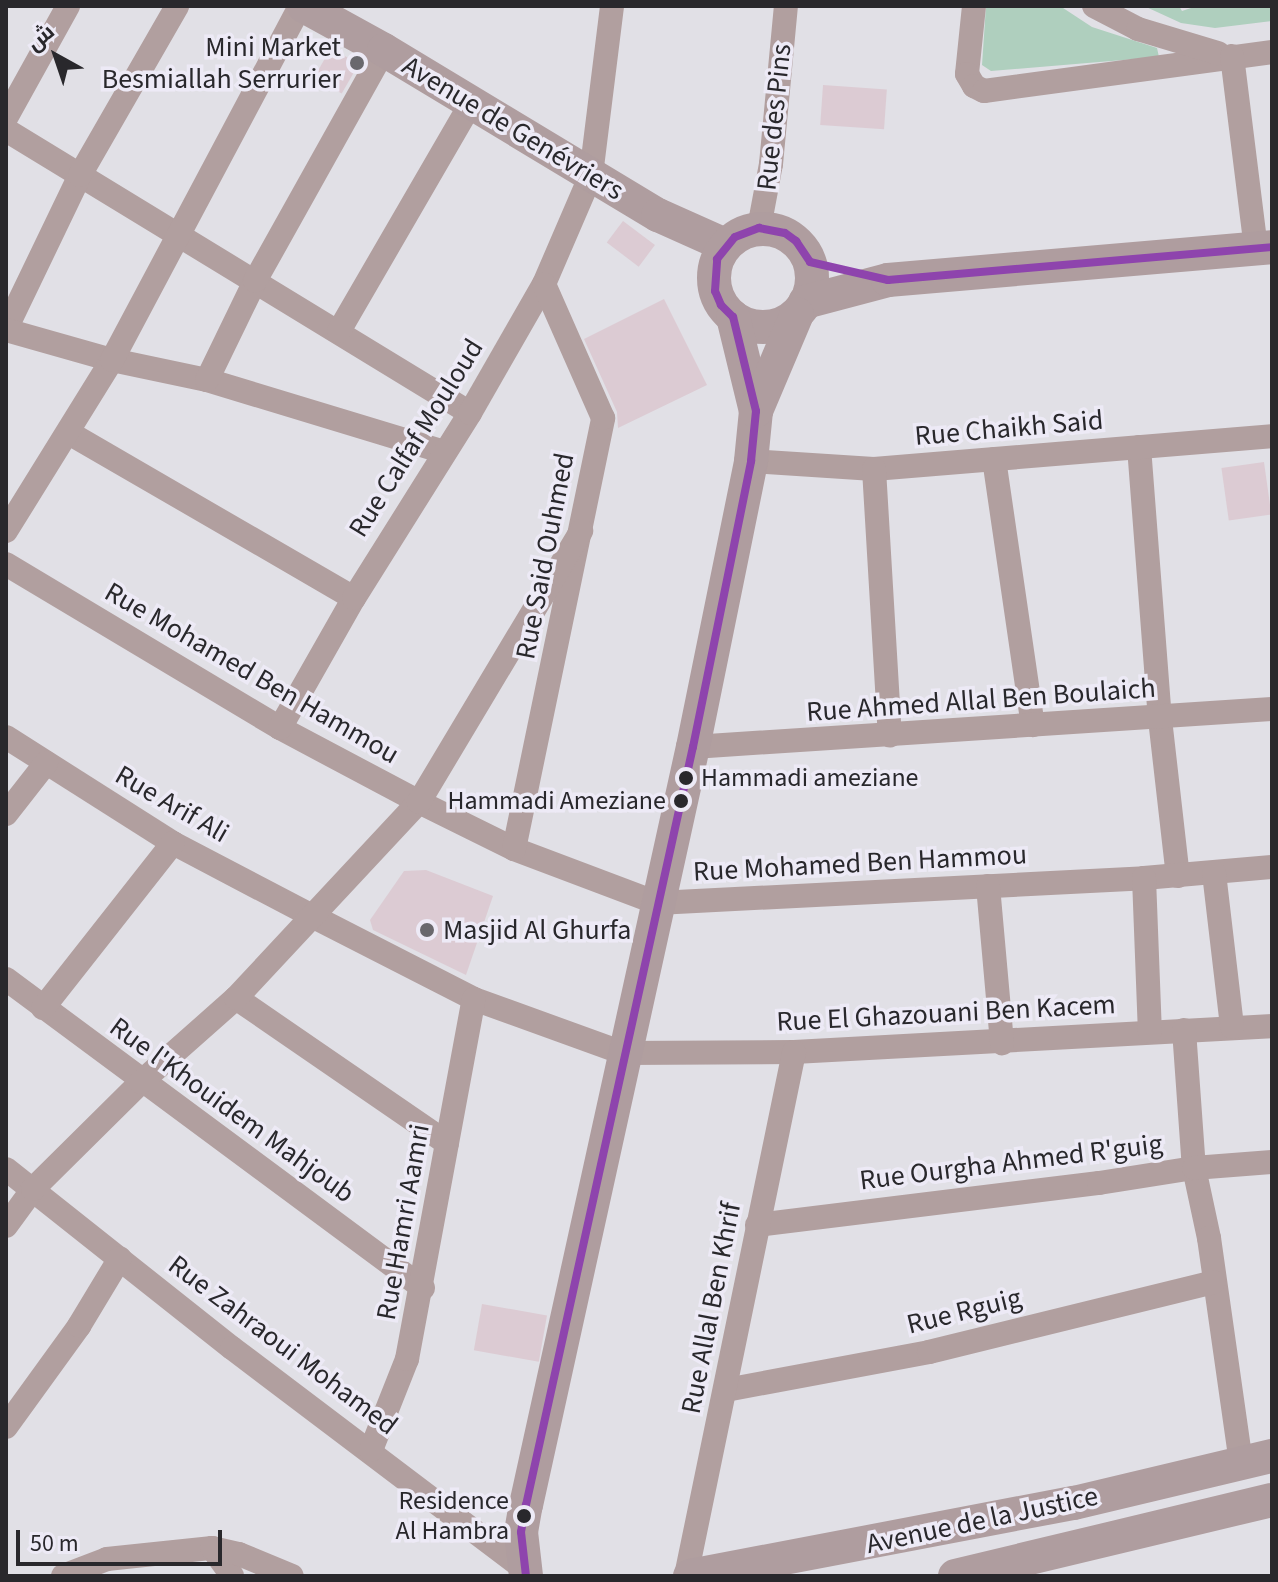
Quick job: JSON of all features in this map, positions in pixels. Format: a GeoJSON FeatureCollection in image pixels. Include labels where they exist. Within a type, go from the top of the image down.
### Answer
{"type":"FeatureCollection","features":[{"type":"Feature","properties":{"kind":"street"},"geometry":{"type":"LineString","coordinates":[[6,118],[68,6]]}},
{"type":"Feature","properties":{"kind":"street"},"geometry":{"type":"LineString","coordinates":[[177,6],[80,175],[6,329],[112,360],[207,380],[444,452]]}},
{"type":"Feature","properties":{"kind":"street"},"geometry":{"type":"LineString","coordinates":[[6,531],[112,360],[302,6]]}},
{"type":"Feature","properties":{"kind":"street","name":"Avenue de Genévriers"},"geometry":{"type":"LineString","coordinates":[[302,6],[384,50],[658,215],[725,245]]}},
{"type":"Feature","properties":{"kind":"street","name":"Rue Calfaf Mouloud"},"geometry":{"type":"LineString","coordinates":[[280,728],[354,598],[470,413],[544,284],[591,175],[612,6]]}},
{"type":"Feature","properties":{"kind":"street","name":"Rue des Pins"},"geometry":{"type":"LineString","coordinates":[[759,228],[771,164],[786,6]]}},
{"type":"Feature","properties":{"kind":"street"},"geometry":{"type":"LineString","coordinates":[[974,6],[967,74],[974,86],[990,92],[1272,52]]}},
{"type":"Feature","properties":{"kind":"street"},"geometry":{"type":"LineString","coordinates":[[1094,6],[1151,34],[1232,56]]}},
{"type":"Feature","properties":{"kind":"street"},"geometry":{"type":"LineString","coordinates":[[207,380],[255,281],[384,50]]}},
{"type":"Feature","properties":{"kind":"street"},"geometry":{"type":"LineString","coordinates":[[524,1572],[521,1532],[623,1053],[693,747],[751,461],[756,411],[801,308],[812,276],[804,250],[785,233],[759,228],[746,231],[725,245],[717,259],[715,291],[721,305],[733,317],[758,327],[785,322],[801,308],[888,280],[1264,248],[1232,56]]}},
{"type":"Feature","properties":{"kind":"street"},"geometry":{"type":"LineString","coordinates":[[339,331],[471,103]]}},
{"type":"Feature","properties":{"kind":"street"},"geometry":{"type":"LineString","coordinates":[[6,130],[470,413]]}},
{"type":"Feature","properties":{"kind":"street"},"geometry":{"type":"LineString","coordinates":[[810,262],[888,280]]}},
{"type":"Feature","properties":{"kind":"street","name":"Rue Said Ouhmed"},"geometry":{"type":"LineString","coordinates":[[514,849],[603,418],[544,284]]}},
{"type":"Feature","properties":{"kind":"street"},"geometry":{"type":"LineString","coordinates":[[733,317],[756,411]]}},
{"type":"Feature","properties":{"kind":"street"},"geometry":{"type":"LineString","coordinates":[[69,433],[354,598]]}},
{"type":"Feature","properties":{"kind":"street","name":"Rue Chaikh Said"},"geometry":{"type":"LineString","coordinates":[[751,461],[874,469],[1272,436]]}},
{"type":"Feature","properties":{"kind":"street"},"geometry":{"type":"LineString","coordinates":[[1139,447],[1160,719],[1178,876]]}},
{"type":"Feature","properties":{"kind":"street"},"geometry":{"type":"LineString","coordinates":[[994,459],[1033,725]]}},
{"type":"Feature","properties":{"kind":"street"},"geometry":{"type":"LineString","coordinates":[[874,469],[890,736]]}},
{"type":"Feature","properties":{"kind":"street"},"geometry":{"type":"LineString","coordinates":[[6,1226],[33,1189],[141,1082],[236,998],[419,802],[581,531]]}},
{"type":"Feature","properties":{"kind":"street","name":"Rue Mohamed Ben Hammou"},"geometry":{"type":"LineString","coordinates":[[6,564],[280,728],[419,802],[514,849],[657,903],[1144,878],[1272,867]]}},
{"type":"Feature","properties":{"kind":"street","name":"Rue Ahmed Allal Ben Boulaich"},"geometry":{"type":"LineString","coordinates":[[693,747],[1160,719],[1272,709]]}},
{"type":"Feature","properties":{"kind":"street","name":"Rue Arif Ali"},"geometry":{"type":"LineString","coordinates":[[6,737],[173,843],[474,999],[623,1053]]}},
{"type":"Feature","properties":{"kind":"street"},"geometry":{"type":"LineString","coordinates":[[6,814],[46,763]]}},
{"type":"Feature","properties":{"kind":"street"},"geometry":{"type":"LineString","coordinates":[[43,1008],[173,843]]}},
{"type":"Feature","properties":{"kind":"street"},"geometry":{"type":"LineString","coordinates":[[1214,873],[1232,1027]]}},
{"type":"Feature","properties":{"kind":"street"},"geometry":{"type":"LineString","coordinates":[[1144,878],[1150,1031]]}},
{"type":"Feature","properties":{"kind":"street"},"geometry":{"type":"LineString","coordinates":[[988,886],[1002,1043]]}},
{"type":"Feature","properties":{"kind":"street","name":"Rue l'Khouidem Mahjoub"},"geometry":{"type":"LineString","coordinates":[[6,979],[423,1288]]}},
{"type":"Feature","properties":{"kind":"street"},"geometry":{"type":"LineString","coordinates":[[236,998],[447,1143]]}},
{"type":"Feature","properties":{"kind":"street","name":"Rue Hamri Aamri"},"geometry":{"type":"LineString","coordinates":[[371,1450],[407,1359],[423,1288],[474,999]]}},
{"type":"Feature","properties":{"kind":"street","name":"Rue El Ghazouani Ben Kacem"},"geometry":{"type":"LineString","coordinates":[[623,1053],[794,1052],[1272,1026]]}},
{"type":"Feature","properties":{"kind":"street"},"geometry":{"type":"LineString","coordinates":[[1184,1030],[1194,1168],[1209,1238],[1214,1282],[1257,1460]]}},
{"type":"Feature","properties":{"kind":"street","name":"Rue Allal Ben Khrif"},"geometry":{"type":"LineString","coordinates":[[688,1576],[794,1052]]}},
{"type":"Feature","properties":{"kind":"street","name":"Rue Ourgha Ahmed R'guig"},"geometry":{"type":"LineString","coordinates":[[757,1225],[1099,1183],[1194,1168],[1272,1162]]}},
{"type":"Feature","properties":{"kind":"street","name":"Rue Zahraoui Mohamed"},"geometry":{"type":"LineString","coordinates":[[6,1169],[232,1348],[371,1450],[524,1572]]}},
{"type":"Feature","properties":{"kind":"street"},"geometry":{"type":"LineString","coordinates":[[6,1427],[79,1326],[120,1258]]}},
{"type":"Feature","properties":{"kind":"street","name":"Rue Rguig"},"geometry":{"type":"LineString","coordinates":[[726,1390],[929,1352],[1214,1282]]}},
{"type":"Feature","properties":{"kind":"street","name":"Avenue de la Justice"},"geometry":{"type":"LineString","coordinates":[[688,1576],[1074,1503],[1257,1460]]}},
{"type":"Feature","properties":{"kind":"street","name":"Avenue de la Justice"},"geometry":{"type":"LineString","coordinates":[[955,1576],[990,1572],[1272,1500]]}},
{"type":"Feature","properties":{"kind":"street"},"geometry":{"type":"LineString","coordinates":[[212,1548],[232,1576]]}},
{"type":"Feature","properties":{"kind":"street"},"geometry":{"type":"LineString","coordinates":[[63,1576],[107,1559],[212,1548],[239,1554],[292,1576]]}},
{"type":"Feature","properties":{"kind":"green space"},"geometry":{"type":"Polygon","coordinates":[[[986,6],[1060,6],[1092,27],[1157,48],[1159,57],[991,71],[982,65],[986,6]]]}},
{"type":"Feature","properties":{"kind":"green space"},"geometry":{"type":"Polygon","coordinates":[[[1144,6],[1179,6],[1182,11],[1197,6],[1272,6],[1272,21],[1215,28],[1181,23],[1144,6]]]}},
{"type":"Feature","properties":{"kind":"building"},"geometry":{"type":"Polygon","coordinates":[[[331,48],[359,64],[342,93],[314,77],[331,48]]]}},
{"type":"Feature","properties":{"kind":"building"},"geometry":{"type":"Polygon","coordinates":[[[823,85],[887,89],[884,129],[820,125],[823,85]]]}},
{"type":"Feature","properties":{"kind":"building"},"geometry":{"type":"Polygon","coordinates":[[[623,221],[655,245],[639,267],[607,243],[623,221]]]}},
{"type":"Feature","properties":{"kind":"building"},"geometry":{"type":"Polygon","coordinates":[[[664,299],[707,385],[618,428],[617,412],[584,339],[664,299]]]}},
{"type":"Feature","properties":{"kind":"building"},"geometry":{"type":"Polygon","coordinates":[[[1264,462],[1271,514],[1229,520],[1221,468],[1264,462]]]}},
{"type":"Feature","properties":{"kind":"building","name":"Masjid Al Ghurfa"},"geometry":{"type":"Polygon","coordinates":[[[426,870],[493,896],[466,975],[373,930],[370,920],[404,871],[426,870]]]}},
{"type":"Feature","properties":{"kind":"building"},"geometry":{"type":"Polygon","coordinates":[[[482,1304],[547,1315],[539,1362],[474,1350],[482,1304]]]}},
{"type":"Feature","properties":{"kind":"transit line"},"geometry":{"type":"LineString","coordinates":[[526,1576],[521,1532],[526,1505],[693,747],[751,461],[756,411],[733,317],[721,305],[715,291],[717,259],[735,237],[759,228],[785,233],[796,241],[810,262],[888,280],[1272,247]]}},
{"type":"Feature","properties":{"kind":"place","name":"Mini Market Besmiallah Serrurier"},"geometry":{"type":"Point","coordinates":[357,63]}},
{"type":"Feature","properties":{"kind":"place","name":"Hammadi ameziane"},"geometry":{"type":"Point","coordinates":[686,778]}},
{"type":"Feature","properties":{"kind":"place","name":"Hammadi Ameziane"},"geometry":{"type":"Point","coordinates":[681,801]}},
{"type":"Feature","properties":{"kind":"place","name":"Masjid Al Ghurfa"},"geometry":{"type":"Point","coordinates":[427,930]}},
{"type":"Feature","properties":{"kind":"place","name":"Residence Al Hambra"},"geometry":{"type":"Point","coordinates":[524,1516]}}]}
